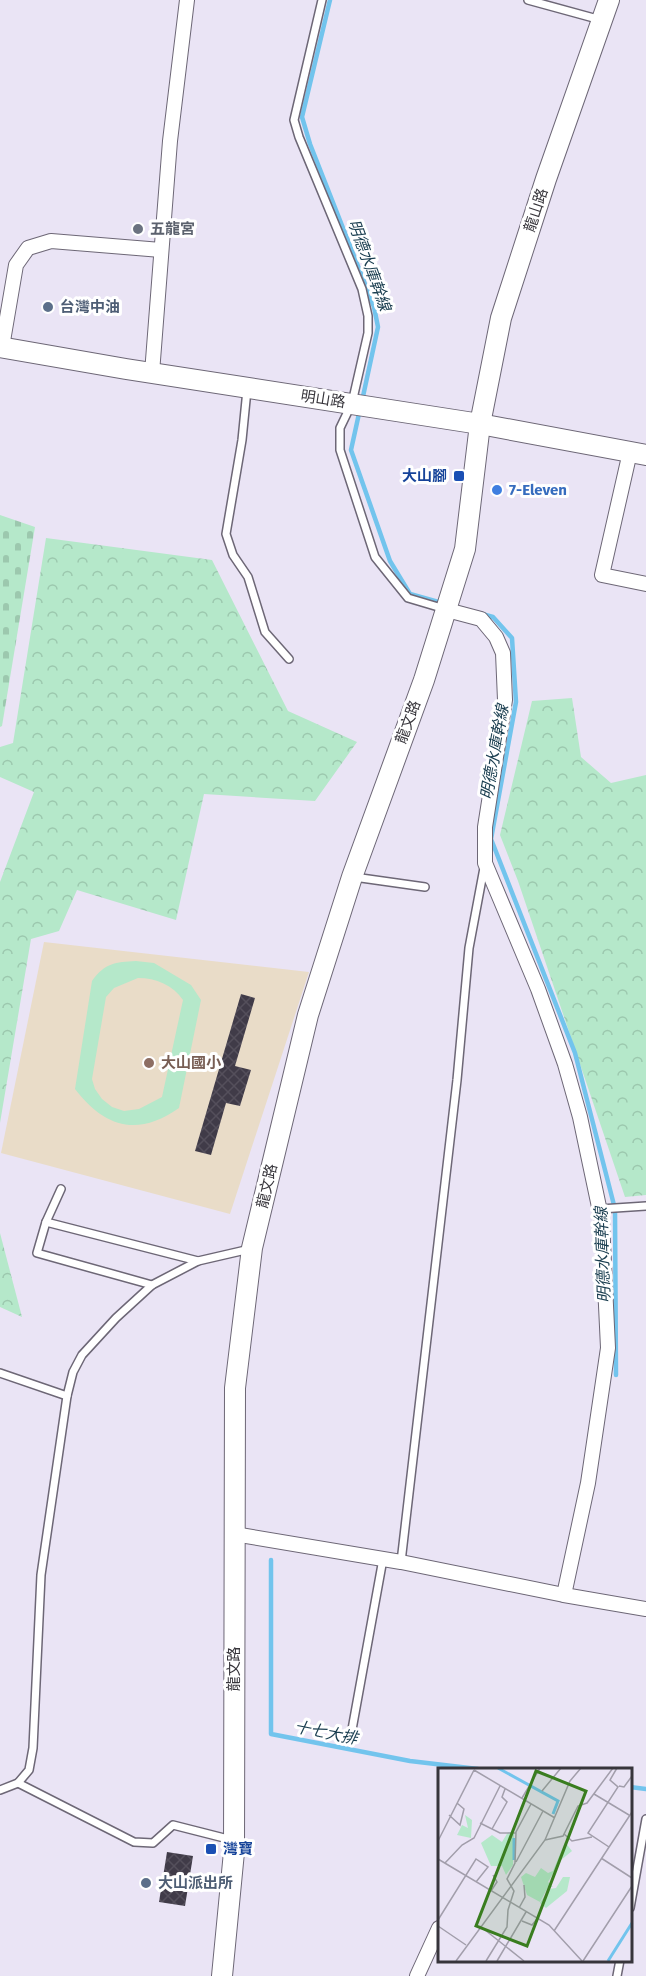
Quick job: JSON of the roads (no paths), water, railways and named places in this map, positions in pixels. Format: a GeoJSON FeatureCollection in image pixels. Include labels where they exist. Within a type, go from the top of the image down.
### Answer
{"type":"FeatureCollection","features":[{"type":"Feature","properties":{"kind":"street"},"geometry":{"type":"LineString","coordinates":[[152,373],[170,141],[187,0]]}},
{"type":"Feature","properties":{"kind":"street","name":"龍山路"},"geometry":{"type":"LineString","coordinates":[[480,424],[501,318],[546,179],[609,0]]}},
{"type":"Feature","properties":{"kind":"street"},"geometry":{"type":"LineString","coordinates":[[1,347],[16,265],[28,248],[51,241],[161,250]]}},
{"type":"Feature","properties":{"kind":"street","name":"明山路"},"geometry":{"type":"LineString","coordinates":[[1,347],[480,424],[638,453]]}},
{"type":"Feature","properties":{"kind":"street","name":"龍文路"},"geometry":{"type":"LineString","coordinates":[[222,1976],[234,1841],[235,1388],[252,1248],[308,1015],[352,877],[449,606],[465,549],[480,424]]}},
{"type":"Feature","properties":{"kind":"street"},"geometry":{"type":"LineString","coordinates":[[638,453],[602,575],[646,584]]}},
{"type":"Feature","properties":{"kind":"street"},"geometry":{"type":"LineString","coordinates":[[449,606],[481,619],[496,637],[503,653],[505,700],[485,827],[485,862],[538,989],[565,1064],[603,1209],[608,1348],[588,1483],[564,1594]]}},
{"type":"Feature","properties":{"kind":"street"},"geometry":{"type":"LineString","coordinates":[[234,1534],[401,1562],[646,1609]]}},
{"type":"Feature","properties":{"kind":"street"},"geometry":{"type":"LineString","coordinates":[[417,1976],[438,1930]]}},
{"type":"Feature","properties":{"kind":"lane"},"geometry":{"type":"LineString","coordinates":[[322,0],[294,120],[298,137],[362,289],[368,316],[368,333],[358,404],[340,428],[340,450],[375,557],[408,598],[449,606]]}},
{"type":"Feature","properties":{"kind":"lane"},"geometry":{"type":"LineString","coordinates":[[528,0],[602,21]]}},
{"type":"Feature","properties":{"kind":"lane"},"geometry":{"type":"LineString","coordinates":[[247,387],[242,440],[226,534],[234,555],[248,577],[265,632],[289,659]]}},
{"type":"Feature","properties":{"kind":"lane"},"geometry":{"type":"LineString","coordinates":[[401,1562],[457,1080],[469,948],[485,862]]}},
{"type":"Feature","properties":{"kind":"lane"},"geometry":{"type":"LineString","coordinates":[[352,877],[425,887]]}},
{"type":"Feature","properties":{"kind":"lane"},"geometry":{"type":"LineString","coordinates":[[61,1189],[46,1222],[37,1252],[152,1285]]}},
{"type":"Feature","properties":{"kind":"lane"},"geometry":{"type":"LineString","coordinates":[[603,1209],[646,1206]]}},
{"type":"Feature","properties":{"kind":"lane"},"geometry":{"type":"LineString","coordinates":[[46,1222],[198,1261]]}},
{"type":"Feature","properties":{"kind":"lane"},"geometry":{"type":"LineString","coordinates":[[0,1790],[18,1783],[29,1770],[33,1748],[41,1575],[67,1396],[73,1372],[82,1355],[116,1318],[152,1285],[198,1261],[252,1248]]}},
{"type":"Feature","properties":{"kind":"lane"},"geometry":{"type":"LineString","coordinates":[[0,1373],[67,1396]]}},
{"type":"Feature","properties":{"kind":"lane"},"geometry":{"type":"LineString","coordinates":[[351,1735],[383,1559]]}},
{"type":"Feature","properties":{"kind":"lane"},"geometry":{"type":"LineString","coordinates":[[18,1783],[134,1842],[153,1843],[173,1824],[234,1841]]}},
{"type":"Feature","properties":{"kind":"lane"},"geometry":{"type":"LineString","coordinates":[[631,1902],[646,1819]]}},
{"type":"Feature","properties":{"kind":"lane"},"geometry":{"type":"LineString","coordinates":[[617,1976],[620,1961]]}},
{"type":"Feature","properties":{"kind":"waterway","name":"明德水庫幹線"},"geometry":{"type":"LineString","coordinates":[[330,0],[302,117],[310,144],[374,307],[378,327],[362,401]]}},
{"type":"Feature","properties":{"kind":"waterway","name":"明德水庫幹線"},"geometry":{"type":"LineString","coordinates":[[360,409],[351,450],[390,561],[410,594],[442,603]]}},
{"type":"Feature","properties":{"kind":"waterway","name":"明德水庫幹線"},"geometry":{"type":"LineString","coordinates":[[482,614],[493,617],[512,638],[516,702],[491,839],[575,1053],[615,1209],[616,1375]]}},
{"type":"Feature","properties":{"kind":"waterway","name":"十七大排"},"geometry":{"type":"LineString","coordinates":[[271,1560],[271,1734],[410,1761],[470,1768]]}},
{"type":"Feature","properties":{"kind":"waterway","name":"十七大排"},"geometry":{"type":"LineString","coordinates":[[631,1787],[646,1789]]}},
{"type":"Feature","properties":{"kind":"place","name":"五龍宮"},"geometry":{"type":"Point","coordinates":[138,229]}},
{"type":"Feature","properties":{"kind":"place","name":"台灣中油"},"geometry":{"type":"Point","coordinates":[48,307]}},
{"type":"Feature","properties":{"kind":"place","name":"大山腳"},"geometry":{"type":"Point","coordinates":[459,476]}},
{"type":"Feature","properties":{"kind":"place","name":"7-Eleven"},"geometry":{"type":"Point","coordinates":[497,490]}},
{"type":"Feature","properties":{"kind":"place","name":"大山國小"},"geometry":{"type":"Point","coordinates":[149,1063]}},
{"type":"Feature","properties":{"kind":"place","name":"灣寶"},"geometry":{"type":"Point","coordinates":[211,1849]}},
{"type":"Feature","properties":{"kind":"place","name":"大山派出所"},"geometry":{"type":"Point","coordinates":[146,1883]}}]}
